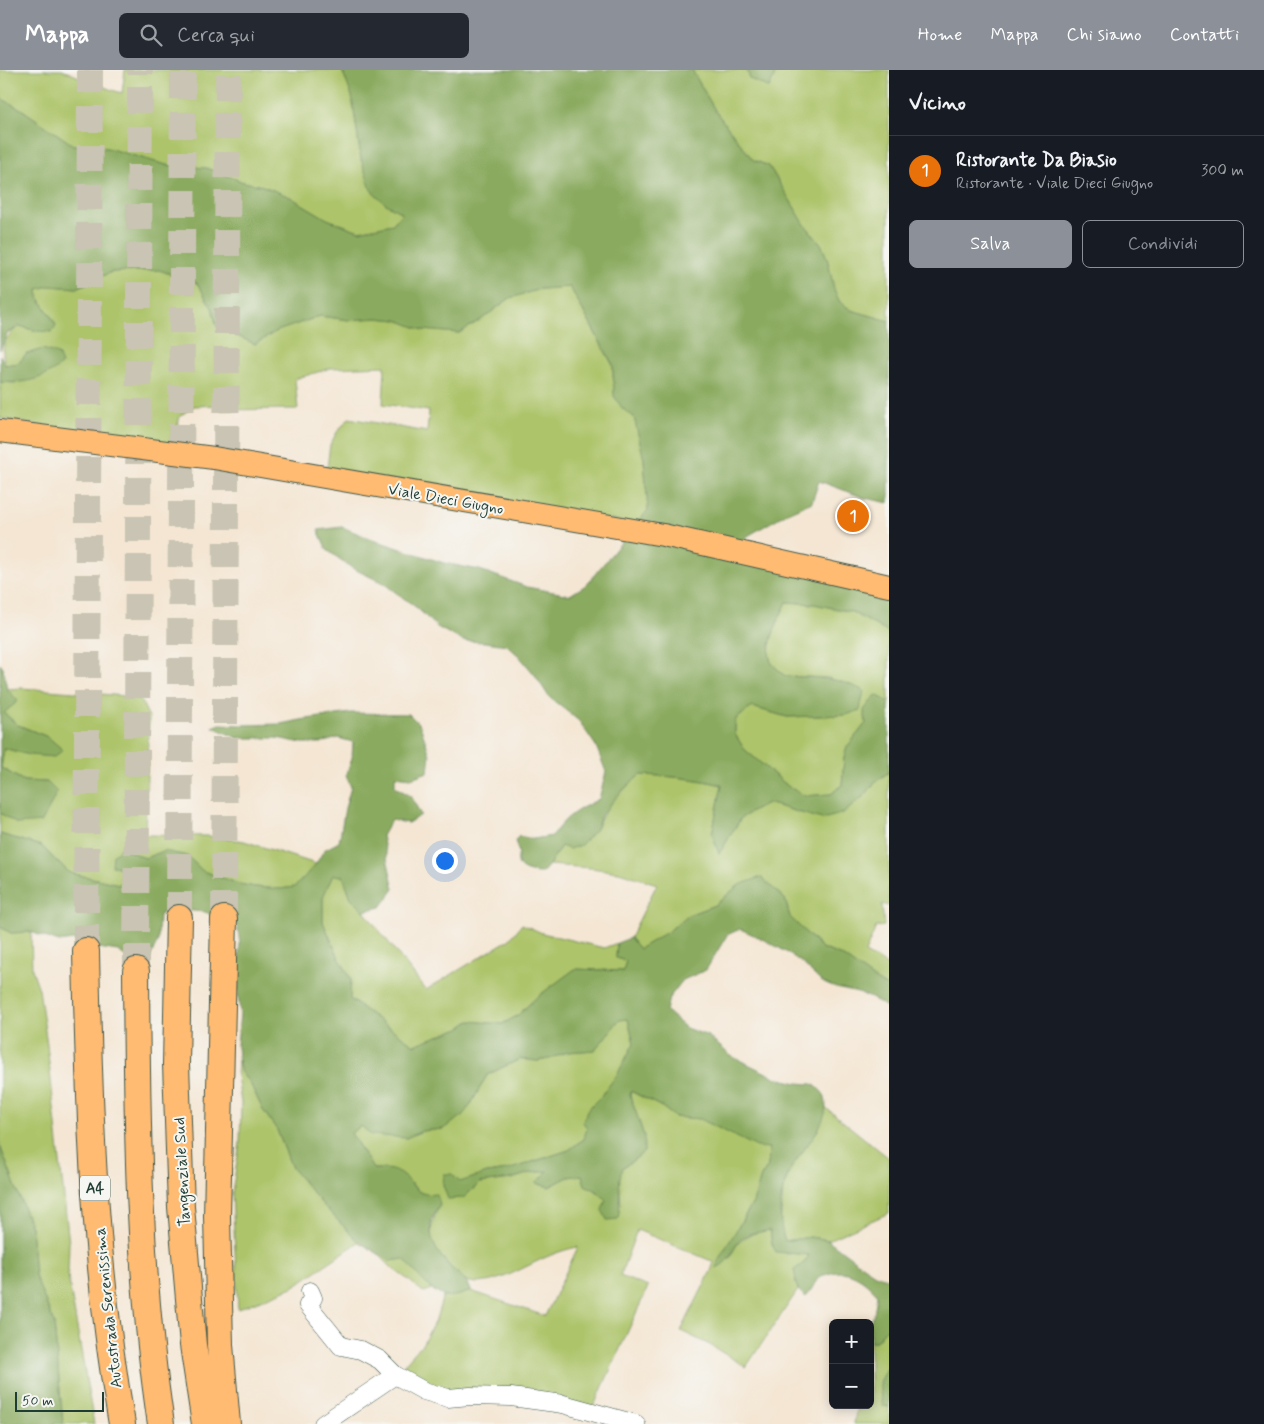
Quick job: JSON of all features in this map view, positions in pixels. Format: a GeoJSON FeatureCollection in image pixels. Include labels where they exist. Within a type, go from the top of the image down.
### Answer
{"type":"FeatureCollection","features":[{"type":"Feature","properties":{"kind":"highway","name":"Tangenziale Sud"},"geometry":{"type":"LineString","coordinates":[[179,918],[176,1064],[181,1207],[193,1345],[204,1424]]}},
{"type":"Feature","properties":{"kind":"highway","name":"Tangenziale Sud"},"geometry":{"type":"LineString","coordinates":[[224,919],[217,1216],[220,1346],[227,1424]]}},
{"type":"Feature","properties":{"kind":"highway","name":"Autostrada Serenissima"},"geometry":{"type":"LineString","coordinates":[[86,951],[89,1090],[96,1202],[104,1295],[122,1424]]}},
{"type":"Feature","properties":{"kind":"highway"},"geometry":{"type":"LineString","coordinates":[[136,971],[140,1212],[146,1297],[160,1424]]}},
{"type":"Feature","properties":{"kind":"main road","name":"Viale Dieci Giugno"},"geometry":{"type":"LineString","coordinates":[[0,431],[214,458],[663,535],[889,586]]}},
{"type":"Feature","properties":{"kind":"street"},"geometry":{"type":"LineString","coordinates":[[310,1291],[313,1298],[308,1305],[341,1346],[361,1350],[380,1360],[395,1375],[424,1391],[448,1398],[470,1396],[511,1397],[563,1404],[636,1424]]}},
{"type":"Feature","properties":{"kind":"street"},"geometry":{"type":"LineString","coordinates":[[323,1424],[395,1375]]}},
{"type":"Feature","properties":{"kind":"green space"},"geometry":{"type":"Polygon","coordinates":[[[0,70],[62,70],[122,93],[125,70],[342,70],[352,96],[361,160],[386,204],[402,213],[393,224],[359,231],[327,219],[290,197],[263,186],[243,182],[206,168],[166,165],[107,148],[73,145],[21,109],[0,98],[0,70]]]}},
{"type":"Feature","properties":{"kind":"green space"},"geometry":{"type":"Polygon","coordinates":[[[342,70],[692,70],[716,112],[753,160],[769,166],[805,225],[821,244],[827,258],[834,289],[839,301],[851,310],[889,321],[889,503],[865,498],[819,481],[812,502],[787,513],[746,537],[736,557],[889,592],[889,633],[852,612],[814,604],[787,602],[771,640],[769,656],[771,662],[785,676],[835,680],[854,686],[864,691],[860,710],[846,715],[787,717],[752,707],[735,720],[735,734],[744,749],[789,787],[805,796],[831,794],[842,785],[844,758],[847,747],[866,723],[864,710],[876,695],[889,702],[889,772],[875,782],[866,794],[844,813],[822,819],[767,803],[741,818],[719,854],[712,834],[722,785],[681,778],[640,775],[623,790],[601,815],[596,829],[581,845],[569,849],[561,846],[542,873],[523,869],[518,863],[519,853],[515,841],[519,836],[533,839],[552,836],[573,814],[599,799],[606,772],[596,746],[579,721],[549,697],[535,675],[507,645],[463,641],[437,627],[417,608],[383,583],[352,568],[327,550],[318,530],[342,527],[374,540],[444,563],[480,570],[527,587],[570,595],[586,585],[648,510],[644,459],[634,417],[622,408],[614,396],[613,365],[570,287],[540,289],[510,298],[459,333],[423,330],[397,320],[377,318],[349,320],[320,316],[277,331],[255,344],[217,327],[212,308],[197,283],[159,270],[111,272],[77,288],[49,286],[38,289],[39,298],[56,325],[52,332],[36,331],[20,326],[7,334],[0,350],[0,98],[21,109],[73,145],[107,148],[166,165],[206,168],[243,182],[263,186],[290,197],[327,219],[359,231],[393,224],[402,213],[386,204],[371,190],[361,159],[352,96],[342,70]]]}},
{"type":"Feature","properties":{"kind":"green space"},"geometry":{"type":"Polygon","coordinates":[[[692,70],[747,70],[750,79],[769,88],[777,70],[889,70],[889,321],[851,310],[839,301],[834,289],[827,258],[821,244],[805,225],[769,166],[753,160],[716,112],[692,70]]]}},
{"type":"Feature","properties":{"kind":"green space"},"geometry":{"type":"Polygon","coordinates":[[[747,70],[777,70],[769,88],[750,79],[747,70]]]}},
{"type":"Feature","properties":{"kind":"green space"},"geometry":{"type":"Polygon","coordinates":[[[159,270],[197,283],[212,308],[217,327],[255,344],[277,331],[320,316],[349,320],[377,318],[397,320],[423,330],[459,333],[510,298],[540,289],[570,287],[613,366],[613,377],[622,408],[634,417],[644,459],[648,510],[638,524],[326,475],[330,445],[337,432],[349,418],[427,432],[429,411],[383,404],[385,366],[331,368],[295,379],[298,409],[221,410],[221,405],[194,406],[180,416],[173,446],[51,428],[0,418],[0,382],[15,383],[26,354],[19,363],[5,365],[3,347],[7,338],[20,326],[36,331],[56,324],[39,298],[38,289],[49,286],[77,288],[111,272],[159,270]]]}},
{"type":"Feature","properties":{"kind":"green space"},"geometry":{"type":"Polygon","coordinates":[[[43,349],[58,354],[62,364],[48,374],[33,380],[0,382],[0,355],[5,365],[19,363],[26,354],[43,349]]]}},
{"type":"Feature","properties":{"kind":"green space"},"geometry":{"type":"Polygon","coordinates":[[[787,602],[814,604],[852,612],[889,633],[889,702],[876,695],[866,723],[847,747],[844,758],[842,785],[831,794],[805,796],[789,787],[744,749],[735,734],[735,720],[752,707],[787,717],[846,715],[830,678],[785,676],[771,662],[769,656],[771,640],[787,602]]]}},
{"type":"Feature","properties":{"kind":"green space"},"geometry":{"type":"Polygon","coordinates":[[[0,664],[3,668],[7,689],[18,701],[4,713],[18,725],[48,737],[63,750],[54,757],[29,755],[4,748],[1,768],[24,781],[47,782],[57,792],[42,822],[17,824],[0,813],[0,664]]]}},
{"type":"Feature","properties":{"kind":"green space"},"geometry":{"type":"Polygon","coordinates":[[[21,688],[139,697],[149,717],[145,835],[209,836],[244,841],[316,864],[295,887],[280,889],[255,887],[239,884],[203,871],[187,856],[164,851],[145,858],[121,848],[112,866],[142,872],[123,885],[70,873],[42,846],[0,834],[0,813],[17,824],[47,782],[24,781],[1,768],[4,748],[29,755],[48,737],[18,725],[4,713],[7,689],[21,688]]]}},
{"type":"Feature","properties":{"kind":"green space"},"geometry":{"type":"Polygon","coordinates":[[[351,713],[409,714],[420,725],[430,755],[428,772],[411,778],[395,776],[395,787],[411,796],[421,815],[408,823],[391,820],[382,836],[394,889],[381,907],[364,911],[351,898],[343,876],[333,875],[323,897],[323,922],[338,956],[351,979],[350,999],[414,1045],[460,1028],[470,1021],[502,1024],[517,1016],[537,997],[575,969],[623,971],[626,961],[616,958],[617,943],[630,938],[639,949],[669,931],[688,915],[715,905],[739,885],[761,877],[785,899],[790,917],[821,948],[842,956],[889,988],[889,1009],[866,996],[824,983],[796,958],[740,929],[727,935],[706,970],[683,980],[669,998],[666,1011],[686,1028],[708,1036],[731,1056],[777,1078],[797,1083],[813,1084],[824,1095],[826,1104],[825,1114],[821,1123],[792,1167],[784,1184],[780,1213],[782,1232],[785,1241],[810,1237],[828,1240],[875,1274],[889,1279],[889,1331],[885,1330],[874,1341],[874,1319],[872,1319],[874,1315],[877,1294],[855,1276],[835,1272],[822,1276],[817,1280],[806,1297],[798,1290],[794,1270],[805,1262],[809,1255],[776,1252],[772,1244],[770,1230],[743,1237],[726,1261],[716,1268],[720,1257],[753,1203],[761,1177],[768,1166],[769,1148],[757,1147],[700,1119],[675,1117],[662,1107],[631,1091],[630,1095],[644,1136],[644,1152],[623,1167],[620,1180],[618,1219],[607,1220],[602,1210],[606,1200],[597,1191],[585,1185],[582,1175],[568,1177],[549,1187],[536,1183],[548,1171],[480,1183],[463,1198],[448,1199],[443,1185],[444,1174],[452,1174],[460,1182],[487,1173],[508,1170],[569,1150],[583,1139],[587,1128],[583,1122],[587,1110],[601,1096],[617,1075],[634,1043],[628,1019],[619,1020],[595,1050],[567,1052],[549,1059],[537,1061],[520,1059],[487,1075],[470,1106],[461,1117],[443,1129],[422,1131],[406,1138],[371,1135],[361,1126],[351,1133],[373,1169],[394,1171],[403,1176],[419,1191],[437,1194],[440,1205],[432,1219],[431,1233],[433,1240],[439,1254],[464,1279],[471,1291],[455,1296],[445,1296],[428,1286],[404,1259],[390,1261],[359,1242],[323,1205],[292,1168],[277,1130],[263,1110],[250,1083],[241,1073],[238,1060],[237,1044],[240,1014],[237,980],[240,943],[237,924],[205,912],[170,909],[159,915],[158,941],[147,964],[129,959],[118,951],[98,948],[73,940],[59,942],[31,932],[11,933],[0,927],[0,834],[42,846],[70,873],[123,885],[141,872],[112,866],[113,855],[121,848],[145,858],[164,851],[187,856],[203,871],[239,884],[280,889],[295,887],[316,864],[324,850],[339,842],[351,787],[346,776],[352,758],[353,742],[338,738],[321,743],[302,743],[277,738],[237,738],[213,727],[220,724],[280,724],[351,713]]]}},
{"type":"Feature","properties":{"kind":"green space"},"geometry":{"type":"Polygon","coordinates":[[[889,772],[889,906],[882,904],[884,926],[876,927],[865,953],[889,966],[889,988],[842,956],[822,948],[790,917],[785,899],[739,885],[715,905],[688,915],[669,931],[639,949],[630,938],[657,884],[619,872],[549,865],[561,846],[596,829],[609,806],[640,775],[681,778],[722,785],[712,834],[719,853],[741,818],[767,803],[822,819],[844,813],[866,794],[875,782],[889,772]]]}},
{"type":"Feature","properties":{"kind":"green space"},"geometry":{"type":"Polygon","coordinates":[[[333,875],[343,876],[351,898],[364,911],[426,990],[510,939],[522,924],[542,933],[604,948],[617,943],[616,957],[626,961],[623,971],[575,969],[537,997],[517,1016],[502,1024],[470,1021],[460,1028],[414,1045],[349,999],[351,979],[338,956],[323,922],[323,896],[333,875]]]}},
{"type":"Feature","properties":{"kind":"green space"},"geometry":{"type":"Polygon","coordinates":[[[0,927],[11,933],[31,932],[32,969],[39,989],[47,1044],[69,1243],[68,1276],[94,1424],[63,1424],[54,1323],[35,1276],[31,1227],[0,1146],[0,927]]]}},
{"type":"Feature","properties":{"kind":"green space"},"geometry":{"type":"Polygon","coordinates":[[[628,1019],[634,1043],[617,1075],[601,1096],[587,1110],[587,1128],[583,1139],[569,1150],[508,1170],[487,1173],[460,1182],[452,1174],[463,1198],[480,1183],[549,1171],[536,1183],[549,1187],[568,1177],[582,1175],[585,1185],[621,1205],[619,1177],[623,1167],[634,1160],[644,1136],[630,1091],[662,1107],[675,1117],[700,1119],[757,1146],[769,1148],[768,1166],[761,1177],[753,1203],[729,1244],[730,1258],[737,1245],[745,1237],[770,1230],[772,1244],[787,1254],[809,1255],[795,1280],[798,1290],[746,1367],[710,1345],[681,1331],[714,1262],[637,1230],[620,1276],[648,1287],[594,1406],[456,1394],[433,1388],[401,1368],[423,1343],[436,1319],[443,1296],[459,1295],[471,1291],[545,1316],[578,1247],[551,1255],[516,1272],[488,1282],[479,1283],[466,1280],[451,1268],[434,1245],[431,1232],[432,1225],[440,1205],[429,1195],[420,1193],[410,1182],[383,1169],[373,1169],[351,1133],[361,1126],[406,1138],[422,1131],[443,1129],[470,1106],[487,1075],[520,1059],[537,1061],[549,1059],[567,1052],[595,1050],[619,1020],[628,1019]]]}},
{"type":"Feature","properties":{"kind":"green space"},"geometry":{"type":"Polygon","coordinates":[[[238,1060],[241,1073],[250,1083],[263,1110],[277,1130],[292,1168],[323,1205],[359,1242],[293,1287],[238,1309],[232,1193],[240,1143],[241,1103],[237,1076],[238,1060]]]}},
{"type":"Feature","properties":{"kind":"green space"},"geometry":{"type":"Polygon","coordinates":[[[826,1108],[889,1158],[889,1213],[828,1240],[810,1237],[785,1241],[780,1228],[783,1188],[791,1168],[818,1130],[826,1108]]]}},
{"type":"Feature","properties":{"kind":"green space"},"geometry":{"type":"Polygon","coordinates":[[[0,1146],[31,1227],[35,1276],[54,1323],[63,1424],[0,1424],[0,1146]]]}},
{"type":"Feature","properties":{"kind":"green space"},"geometry":{"type":"Polygon","coordinates":[[[376,1252],[390,1261],[404,1259],[431,1289],[423,1293],[393,1269],[376,1252]]]}},
{"type":"Feature","properties":{"kind":"green space"},"geometry":{"type":"Polygon","coordinates":[[[885,1330],[889,1331],[889,1366],[880,1379],[883,1406],[889,1407],[889,1424],[854,1424],[856,1409],[874,1409],[874,1341],[885,1330]]]}},
{"type":"Feature","properties":{"kind":"green space"},"geometry":{"type":"Polygon","coordinates":[[[889,1366],[889,1407],[883,1406],[880,1384],[889,1366]]]}},
{"type":"Feature","properties":{"kind":"tunnel"},"geometry":{"type":"LineString","coordinates":[[86,951],[90,70]]}},
{"type":"Feature","properties":{"kind":"tunnel"},"geometry":{"type":"LineString","coordinates":[[136,971],[140,70]]}},
{"type":"Feature","properties":{"kind":"tunnel"},"geometry":{"type":"LineString","coordinates":[[179,918],[183,70]]}},
{"type":"Feature","properties":{"kind":"tunnel"},"geometry":{"type":"LineString","coordinates":[[224,919],[228,70]]}},
{"type":"Feature","properties":{"kind":"place","name":"Ristorante Da Biasio"},"geometry":{"type":"Point","coordinates":[853,516]}}]}
